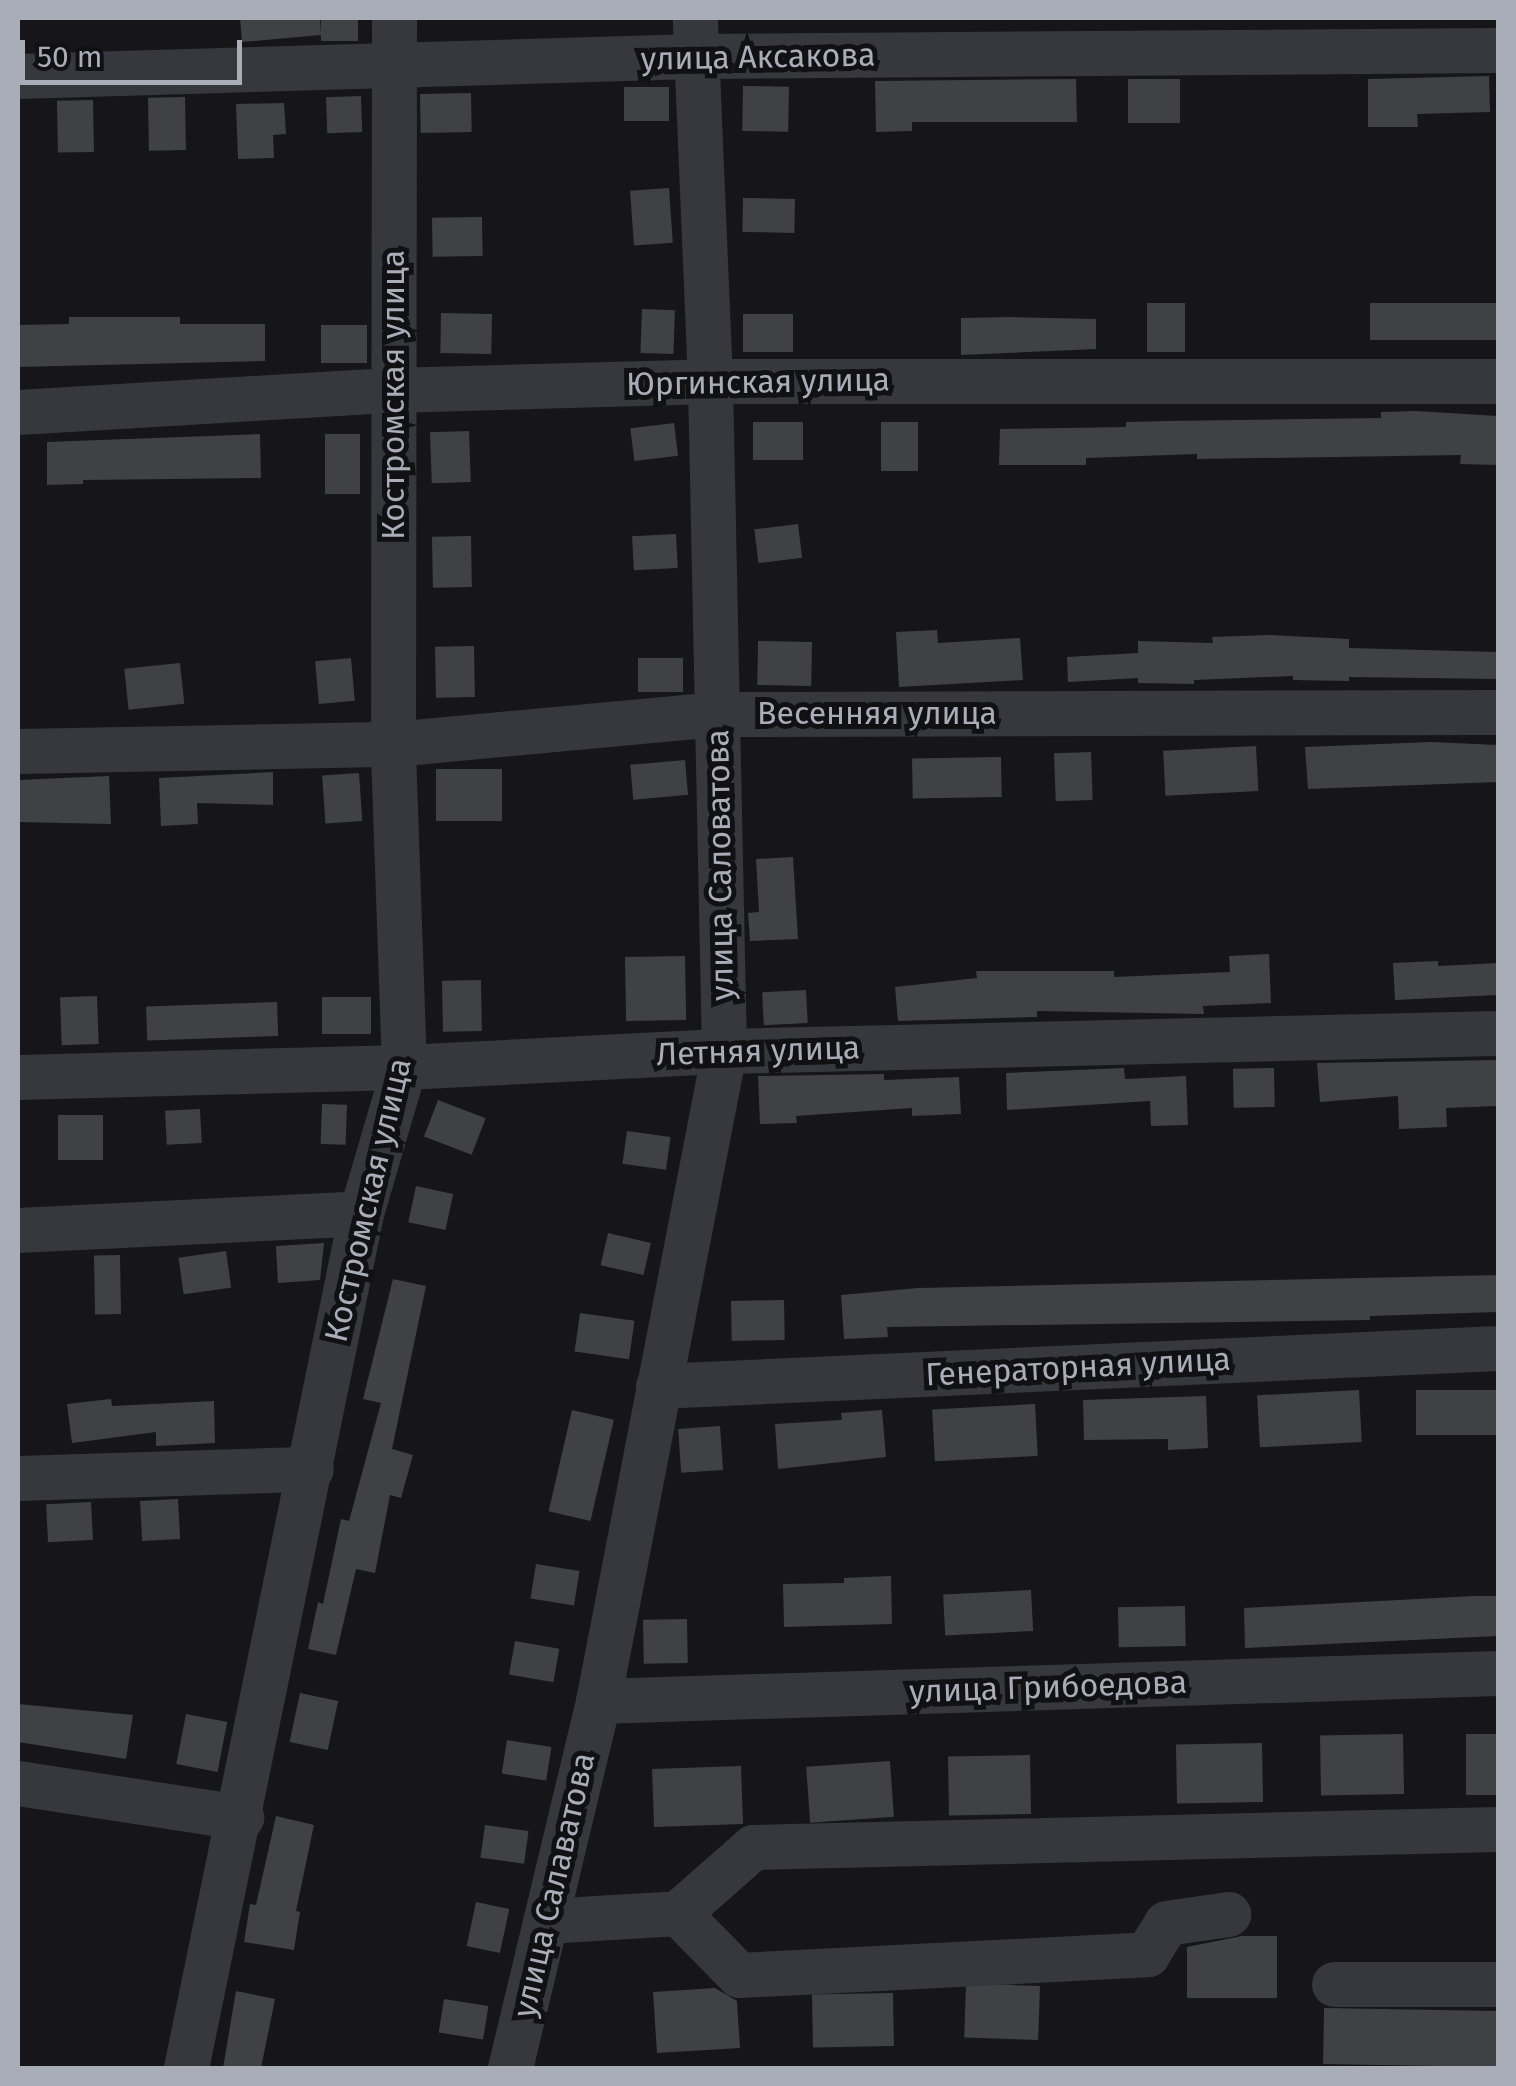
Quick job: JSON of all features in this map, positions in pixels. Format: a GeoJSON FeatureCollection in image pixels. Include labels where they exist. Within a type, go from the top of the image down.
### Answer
{"type":"FeatureCollection","features":[{"type":"Feature","properties":{"kind":"street","name":"Костромская улица"},"geometry":{"type":"LineString","coordinates":[[186,2068],[241,1817],[361,1214],[404,1067],[393,744],[394,18]]}},
{"type":"Feature","properties":{"kind":"street","name":"улица Аксакова"},"geometry":{"type":"LineString","coordinates":[[18,76],[396,67],[695,37],[1498,50]]}},
{"type":"Feature","properties":{"kind":"street","name":"улица Саловатова"},"geometry":{"type":"LineString","coordinates":[[598,1700],[724,1051],[710,381],[695,37]]}},
{"type":"Feature","properties":{"kind":"street","name":"Юргинская улица"},"geometry":{"type":"LineString","coordinates":[[18,412],[392,390],[710,381],[1498,381]]}},
{"type":"Feature","properties":{"kind":"street","name":"Весенняя улица"},"geometry":{"type":"LineString","coordinates":[[18,751],[393,744],[716,714],[1498,712]]}},
{"type":"Feature","properties":{"kind":"street","name":"Летняя улица"},"geometry":{"type":"LineString","coordinates":[[18,1077],[404,1067],[724,1051],[1498,1033]]}},
{"type":"Feature","properties":{"kind":"street"},"geometry":{"type":"LineString","coordinates":[[18,1230],[361,1214]]}},
{"type":"Feature","properties":{"kind":"street","name":"Генераторная улица"},"geometry":{"type":"LineString","coordinates":[[658,1386],[1498,1348]]}},
{"type":"Feature","properties":{"kind":"street"},"geometry":{"type":"LineString","coordinates":[[18,1478],[311,1469]]}},
{"type":"Feature","properties":{"kind":"street","name":"улица Грибоедова"},"geometry":{"type":"LineString","coordinates":[[598,1700],[1498,1674]]}},
{"type":"Feature","properties":{"kind":"street","name":"улица Салаватова"},"geometry":{"type":"LineString","coordinates":[[510,2068],[598,1700]]}},
{"type":"Feature","properties":{"kind":"street"},"geometry":{"type":"LineString","coordinates":[[18,1782],[241,1817]]}},
{"type":"Feature","properties":{"kind":"street"},"geometry":{"type":"LineString","coordinates":[[545,1922],[678,1913],[753,1847],[1498,1829]]}},
{"type":"Feature","properties":{"kind":"street"},"geometry":{"type":"LineString","coordinates":[[678,1913],[739,1974],[1147,1954],[1166,1923],[1228,1914]]}},
{"type":"Feature","properties":{"kind":"street"},"geometry":{"type":"LineString","coordinates":[[1334,1984],[1498,1984]]}},
{"type":"Feature","properties":{"kind":"building"},"geometry":{"type":"Polygon","coordinates":[[[240,18],[320,18],[321,35],[242,42],[240,18]]]}},
{"type":"Feature","properties":{"kind":"building"},"geometry":{"type":"Polygon","coordinates":[[[321,18],[358,18],[358,41],[321,41],[321,18]]]}},
{"type":"Feature","properties":{"kind":"building"},"geometry":{"type":"Polygon","coordinates":[[[1489,76],[1490,112],[1417,114],[1418,127],[1368,127],[1368,79],[1489,76]]]}},
{"type":"Feature","properties":{"kind":"building"},"geometry":{"type":"Polygon","coordinates":[[[1076,79],[1077,122],[912,122],[912,131],[876,132],[875,81],[1076,79]]]}},
{"type":"Feature","properties":{"kind":"building"},"geometry":{"type":"Polygon","coordinates":[[[1128,79],[1180,79],[1180,123],[1128,123],[1128,79]]]}},
{"type":"Feature","properties":{"kind":"building"},"geometry":{"type":"Polygon","coordinates":[[[743,86],[789,87],[788,132],[742,131],[743,86]]]}},
{"type":"Feature","properties":{"kind":"building"},"geometry":{"type":"Polygon","coordinates":[[[624,87],[669,87],[669,121],[624,121],[624,87]]]}},
{"type":"Feature","properties":{"kind":"building"},"geometry":{"type":"Polygon","coordinates":[[[471,93],[472,132],[421,133],[420,94],[471,93]]]}},
{"type":"Feature","properties":{"kind":"building"},"geometry":{"type":"Polygon","coordinates":[[[361,96],[362,132],[327,133],[326,97],[361,96]]]}},
{"type":"Feature","properties":{"kind":"building"},"geometry":{"type":"Polygon","coordinates":[[[185,97],[186,150],[149,151],[148,98],[185,97]]]}},
{"type":"Feature","properties":{"kind":"building"},"geometry":{"type":"Polygon","coordinates":[[[93,100],[94,152],[58,153],[57,101],[93,100]]]}},
{"type":"Feature","properties":{"kind":"building"},"geometry":{"type":"Polygon","coordinates":[[[284,103],[286,134],[273,135],[274,158],[238,159],[236,104],[284,103]]]}},
{"type":"Feature","properties":{"kind":"building"},"geometry":{"type":"Polygon","coordinates":[[[669,188],[673,243],[634,246],[630,191],[669,188]]]}},
{"type":"Feature","properties":{"kind":"building"},"geometry":{"type":"Polygon","coordinates":[[[743,198],[795,199],[794,233],[742,232],[743,198]]]}},
{"type":"Feature","properties":{"kind":"building"},"geometry":{"type":"Polygon","coordinates":[[[482,217],[483,256],[433,257],[432,218],[482,217]]]}},
{"type":"Feature","properties":{"kind":"building"},"geometry":{"type":"Polygon","coordinates":[[[1147,303],[1185,303],[1185,352],[1147,352],[1147,303]]]}},
{"type":"Feature","properties":{"kind":"building"},"geometry":{"type":"Polygon","coordinates":[[[1370,303],[1498,303],[1498,340],[1370,340],[1370,303]]]}},
{"type":"Feature","properties":{"kind":"building"},"geometry":{"type":"Polygon","coordinates":[[[642,309],[675,310],[673,354],[640,353],[642,309]]]}},
{"type":"Feature","properties":{"kind":"building"},"geometry":{"type":"Polygon","coordinates":[[[441,313],[492,314],[491,354],[440,353],[441,313]]]}},
{"type":"Feature","properties":{"kind":"building"},"geometry":{"type":"Polygon","coordinates":[[[743,314],[793,314],[793,352],[743,352],[743,314]]]}},
{"type":"Feature","properties":{"kind":"building"},"geometry":{"type":"Polygon","coordinates":[[[69,317],[180,317],[180,324],[265,324],[265,361],[18,367],[18,325],[69,324],[69,317]]]}},
{"type":"Feature","properties":{"kind":"building"},"geometry":{"type":"Polygon","coordinates":[[[961,318],[1096,319],[1096,349],[961,355],[961,318]]]}},
{"type":"Feature","properties":{"kind":"building"},"geometry":{"type":"Polygon","coordinates":[[[321,325],[367,325],[367,363],[321,363],[321,325]]]}},
{"type":"Feature","properties":{"kind":"building"},"geometry":{"type":"Polygon","coordinates":[[[1381,412],[1498,416],[1498,465],[1460,464],[1461,455],[1197,459],[1197,454],[1086,458],[1086,465],[999,465],[1000,429],[1126,427],[1126,422],[1381,418],[1381,412]]]}},
{"type":"Feature","properties":{"kind":"building"},"geometry":{"type":"Polygon","coordinates":[[[753,422],[803,422],[803,460],[753,460],[753,422]]]}},
{"type":"Feature","properties":{"kind":"building"},"geometry":{"type":"Polygon","coordinates":[[[881,422],[918,422],[918,471],[881,471],[881,422]]]}},
{"type":"Feature","properties":{"kind":"building"},"geometry":{"type":"Polygon","coordinates":[[[674,423],[678,456],[634,461],[630,428],[674,423]]]}},
{"type":"Feature","properties":{"kind":"building"},"geometry":{"type":"Polygon","coordinates":[[[469,431],[471,482],[432,483],[430,432],[469,431]]]}},
{"type":"Feature","properties":{"kind":"building"},"geometry":{"type":"Polygon","coordinates":[[[260,434],[261,478],[83,480],[83,484],[47,485],[47,442],[260,434]]]}},
{"type":"Feature","properties":{"kind":"building"},"geometry":{"type":"Polygon","coordinates":[[[325,434],[360,434],[360,494],[325,494],[325,434]]]}},
{"type":"Feature","properties":{"kind":"building"},"geometry":{"type":"Polygon","coordinates":[[[798,524],[802,558],[758,563],[754,529],[798,524]]]}},
{"type":"Feature","properties":{"kind":"building"},"geometry":{"type":"Polygon","coordinates":[[[676,534],[678,568],[634,570],[632,536],[676,534]]]}},
{"type":"Feature","properties":{"kind":"building"},"geometry":{"type":"Polygon","coordinates":[[[471,536],[472,587],[433,588],[432,537],[471,536]]]}},
{"type":"Feature","properties":{"kind":"building"},"geometry":{"type":"Polygon","coordinates":[[[937,630],[938,643],[1020,638],[1023,680],[899,687],[896,632],[937,630]]]}},
{"type":"Feature","properties":{"kind":"building"},"geometry":{"type":"Polygon","coordinates":[[[1212,637],[1349,639],[1349,648],[1498,652],[1498,679],[1349,677],[1349,681],[1293,680],[1293,676],[1194,680],[1194,684],[1138,683],[1138,678],[1068,682],[1067,657],[1138,653],[1138,641],[1213,643],[1212,637]]]}},
{"type":"Feature","properties":{"kind":"building"},"geometry":{"type":"Polygon","coordinates":[[[758,641],[812,642],[811,686],[757,685],[758,641]]]}},
{"type":"Feature","properties":{"kind":"building"},"geometry":{"type":"Polygon","coordinates":[[[474,646],[475,697],[436,698],[435,647],[474,646]]]}},
{"type":"Feature","properties":{"kind":"building"},"geometry":{"type":"Polygon","coordinates":[[[351,658],[355,701],[319,704],[315,661],[351,658]]]}},
{"type":"Feature","properties":{"kind":"building"},"geometry":{"type":"Polygon","coordinates":[[[638,658],[683,658],[683,692],[638,692],[638,658]]]}},
{"type":"Feature","properties":{"kind":"building"},"geometry":{"type":"Polygon","coordinates":[[[180,663],[184,704],[129,710],[124,669],[180,663]]]}},
{"type":"Feature","properties":{"kind":"building"},"geometry":{"type":"Polygon","coordinates":[[[1431,742],[1498,745],[1498,782],[1308,789],[1305,747],[1431,742]]]}},
{"type":"Feature","properties":{"kind":"building"},"geometry":{"type":"Polygon","coordinates":[[[1256,746],[1258,791],[1165,796],[1163,751],[1256,746]]]}},
{"type":"Feature","properties":{"kind":"building"},"geometry":{"type":"Polygon","coordinates":[[[1091,752],[1093,800],[1056,801],[1054,753],[1091,752]]]}},
{"type":"Feature","properties":{"kind":"building"},"geometry":{"type":"Polygon","coordinates":[[[1001,757],[1002,797],[913,799],[912,759],[1001,757]]]}},
{"type":"Feature","properties":{"kind":"building"},"geometry":{"type":"Polygon","coordinates":[[[685,760],[688,795],[633,800],[630,765],[685,760]]]}},
{"type":"Feature","properties":{"kind":"building"},"geometry":{"type":"Polygon","coordinates":[[[436,769],[502,769],[502,821],[436,821],[436,769]]]}},
{"type":"Feature","properties":{"kind":"building"},"geometry":{"type":"Polygon","coordinates":[[[273,772],[273,805],[197,803],[198,824],[161,826],[159,778],[273,772]]]}},
{"type":"Feature","properties":{"kind":"building"},"geometry":{"type":"Polygon","coordinates":[[[359,773],[362,821],[325,823],[322,776],[359,773]]]}},
{"type":"Feature","properties":{"kind":"building"},"geometry":{"type":"Polygon","coordinates":[[[109,776],[111,824],[18,822],[18,780],[109,776]]]}},
{"type":"Feature","properties":{"kind":"building"},"geometry":{"type":"Polygon","coordinates":[[[793,857],[798,939],[750,941],[748,913],[759,912],[756,859],[793,857]]]}},
{"type":"Feature","properties":{"kind":"building"},"geometry":{"type":"Polygon","coordinates":[[[1269,954],[1271,1003],[1203,1006],[1204,1014],[1037,1011],[1037,1017],[898,1021],[895,987],[977,978],[976,971],[1114,971],[1114,977],[1230,972],[1229,956],[1269,954]]]}},
{"type":"Feature","properties":{"kind":"building"},"geometry":{"type":"Polygon","coordinates":[[[685,956],[686,1020],[626,1021],[625,957],[685,956]]]}},
{"type":"Feature","properties":{"kind":"building"},"geometry":{"type":"Polygon","coordinates":[[[1438,961],[1438,966],[1498,963],[1498,995],[1395,1000],[1393,963],[1438,961]]]}},
{"type":"Feature","properties":{"kind":"building"},"geometry":{"type":"Polygon","coordinates":[[[481,980],[482,1031],[443,1032],[442,981],[481,980]]]}},
{"type":"Feature","properties":{"kind":"building"},"geometry":{"type":"Polygon","coordinates":[[[806,990],[808,1023],[764,1025],[762,992],[806,990]]]}},
{"type":"Feature","properties":{"kind":"building"},"geometry":{"type":"Polygon","coordinates":[[[97,996],[99,1044],[62,1045],[60,997],[97,996]]]}},
{"type":"Feature","properties":{"kind":"building"},"geometry":{"type":"Polygon","coordinates":[[[322,997],[371,997],[371,1034],[322,1034],[322,997]]]}},
{"type":"Feature","properties":{"kind":"building"},"geometry":{"type":"Polygon","coordinates":[[[277,1002],[278,1036],[147,1041],[146,1007],[277,1002]]]}},
{"type":"Feature","properties":{"kind":"building"},"geometry":{"type":"Polygon","coordinates":[[[1498,1060],[1498,1106],[1446,1108],[1447,1127],[1399,1129],[1398,1096],[1320,1102],[1317,1063],[1498,1060]]]}},
{"type":"Feature","properties":{"kind":"building"},"geometry":{"type":"Polygon","coordinates":[[[1124,1068],[1125,1079],[1186,1076],[1188,1125],[1151,1126],[1150,1101],[1007,1110],[1006,1073],[1124,1068]]]}},
{"type":"Feature","properties":{"kind":"building"},"geometry":{"type":"Polygon","coordinates":[[[1274,1068],[1275,1107],[1234,1108],[1233,1069],[1274,1068]]]}},
{"type":"Feature","properties":{"kind":"building"},"geometry":{"type":"Polygon","coordinates":[[[884,1074],[884,1080],[959,1077],[961,1114],[912,1116],[912,1108],[796,1116],[797,1123],[760,1124],[758,1076],[884,1074]]]}},
{"type":"Feature","properties":{"kind":"building"},"geometry":{"type":"Polygon","coordinates":[[[438,1100],[486,1118],[472,1155],[424,1136],[438,1100]]]}},
{"type":"Feature","properties":{"kind":"building"},"geometry":{"type":"Polygon","coordinates":[[[322,1104],[347,1105],[346,1145],[321,1144],[322,1104]]]}},
{"type":"Feature","properties":{"kind":"building"},"geometry":{"type":"Polygon","coordinates":[[[200,1109],[202,1143],[167,1145],[165,1111],[200,1109]]]}},
{"type":"Feature","properties":{"kind":"building"},"geometry":{"type":"Polygon","coordinates":[[[58,1115],[103,1115],[103,1160],[58,1160],[58,1115]]]}},
{"type":"Feature","properties":{"kind":"building"},"geometry":{"type":"Polygon","coordinates":[[[627,1131],[671,1137],[666,1170],[622,1164],[627,1131]]]}},
{"type":"Feature","properties":{"kind":"building"},"geometry":{"type":"Polygon","coordinates":[[[416,1186],[453,1194],[445,1230],[408,1222],[416,1186]]]}},
{"type":"Feature","properties":{"kind":"building"},"geometry":{"type":"Polygon","coordinates":[[[608,1233],[651,1243],[643,1275],[601,1265],[608,1233]]]}},
{"type":"Feature","properties":{"kind":"building"},"geometry":{"type":"Polygon","coordinates":[[[324,1243],[320,1280],[278,1283],[276,1246],[324,1243]]]}},
{"type":"Feature","properties":{"kind":"building"},"geometry":{"type":"Polygon","coordinates":[[[226,1251],[231,1288],[184,1294],[178,1258],[226,1251]]]}},
{"type":"Feature","properties":{"kind":"building"},"geometry":{"type":"Polygon","coordinates":[[[94,1255],[120,1255],[121,1314],[95,1314],[94,1255]]]}},
{"type":"Feature","properties":{"kind":"building"},"geometry":{"type":"Polygon","coordinates":[[[1498,1275],[1498,1312],[1370,1316],[1370,1320],[887,1327],[888,1337],[844,1339],[841,1295],[918,1288],[1498,1275]]]}},
{"type":"Feature","properties":{"kind":"building"},"geometry":{"type":"Polygon","coordinates":[[[393,1279],[426,1286],[392,1449],[413,1455],[401,1498],[390,1495],[375,1573],[356,1569],[336,1655],[308,1649],[318,1602],[323,1604],[341,1519],[349,1521],[381,1403],[363,1399],[393,1279]]]}},
{"type":"Feature","properties":{"kind":"building"},"geometry":{"type":"Polygon","coordinates":[[[784,1300],[785,1340],[732,1341],[731,1301],[784,1300]]]}},
{"type":"Feature","properties":{"kind":"building"},"geometry":{"type":"Polygon","coordinates":[[[580,1313],[634,1321],[629,1359],[575,1352],[580,1313]]]}},
{"type":"Feature","properties":{"kind":"building"},"geometry":{"type":"Polygon","coordinates":[[[1359,1390],[1362,1442],[1260,1447],[1257,1395],[1359,1390]]]}},
{"type":"Feature","properties":{"kind":"building"},"geometry":{"type":"Polygon","coordinates":[[[1416,1390],[1498,1390],[1498,1435],[1416,1435],[1416,1390]]]}},
{"type":"Feature","properties":{"kind":"building"},"geometry":{"type":"Polygon","coordinates":[[[1206,1396],[1208,1448],[1168,1450],[1168,1439],[1084,1440],[1083,1400],[1206,1396]]]}},
{"type":"Feature","properties":{"kind":"building"},"geometry":{"type":"Polygon","coordinates":[[[111,1399],[112,1406],[214,1401],[215,1443],[156,1446],[156,1432],[72,1443],[67,1404],[111,1399]]]}},
{"type":"Feature","properties":{"kind":"building"},"geometry":{"type":"Polygon","coordinates":[[[1035,1404],[1038,1456],[935,1461],[932,1409],[1035,1404]]]}},
{"type":"Feature","properties":{"kind":"building"},"geometry":{"type":"Polygon","coordinates":[[[572,1410],[614,1420],[591,1521],[549,1511],[572,1410]]]}},
{"type":"Feature","properties":{"kind":"building"},"geometry":{"type":"Polygon","coordinates":[[[882,1410],[886,1457],[778,1469],[775,1424],[842,1420],[841,1413],[882,1410]]]}},
{"type":"Feature","properties":{"kind":"building"},"geometry":{"type":"Polygon","coordinates":[[[720,1426],[723,1470],[681,1473],[678,1429],[720,1426]]]}},
{"type":"Feature","properties":{"kind":"building"},"geometry":{"type":"Polygon","coordinates":[[[178,1499],[180,1539],[142,1541],[140,1501],[178,1499]]]}},
{"type":"Feature","properties":{"kind":"building"},"geometry":{"type":"Polygon","coordinates":[[[91,1502],[93,1540],[48,1542],[46,1504],[91,1502]]]}},
{"type":"Feature","properties":{"kind":"building"},"geometry":{"type":"Polygon","coordinates":[[[536,1564],[579,1571],[574,1605],[531,1599],[536,1564]]]}},
{"type":"Feature","properties":{"kind":"building"},"geometry":{"type":"Polygon","coordinates":[[[891,1576],[892,1624],[784,1627],[783,1584],[844,1583],[844,1578],[891,1576]]]}},
{"type":"Feature","properties":{"kind":"building"},"geometry":{"type":"Polygon","coordinates":[[[1031,1590],[1033,1631],[945,1636],[943,1595],[1031,1590]]]}},
{"type":"Feature","properties":{"kind":"building"},"geometry":{"type":"Polygon","coordinates":[[[1498,1596],[1498,1636],[1245,1648],[1244,1608],[1498,1596]]]}},
{"type":"Feature","properties":{"kind":"building"},"geometry":{"type":"Polygon","coordinates":[[[1185,1606],[1186,1646],[1119,1647],[1118,1607],[1185,1606]]]}},
{"type":"Feature","properties":{"kind":"building"},"geometry":{"type":"Polygon","coordinates":[[[687,1619],[688,1663],[644,1664],[643,1620],[687,1619]]]}},
{"type":"Feature","properties":{"kind":"building"},"geometry":{"type":"Polygon","coordinates":[[[515,1641],[559,1649],[553,1682],[509,1674],[515,1641]]]}},
{"type":"Feature","properties":{"kind":"building"},"geometry":{"type":"Polygon","coordinates":[[[300,1693],[338,1701],[328,1750],[290,1742],[300,1693]]]}},
{"type":"Feature","properties":{"kind":"building"},"geometry":{"type":"Polygon","coordinates":[[[18,1704],[133,1715],[126,1759],[18,1742],[18,1704]]]}},
{"type":"Feature","properties":{"kind":"building"},"geometry":{"type":"Polygon","coordinates":[[[186,1714],[227,1722],[217,1772],[176,1764],[186,1714]]]}},
{"type":"Feature","properties":{"kind":"building"},"geometry":{"type":"Polygon","coordinates":[[[1403,1734],[1404,1794],[1321,1795],[1320,1735],[1403,1734]]]}},
{"type":"Feature","properties":{"kind":"building"},"geometry":{"type":"Polygon","coordinates":[[[1466,1734],[1498,1734],[1498,1795],[1466,1795],[1466,1734]]]}},
{"type":"Feature","properties":{"kind":"building"},"geometry":{"type":"Polygon","coordinates":[[[507,1740],[551,1747],[546,1781],[502,1774],[507,1740]]]}},
{"type":"Feature","properties":{"kind":"building"},"geometry":{"type":"Polygon","coordinates":[[[1262,1743],[1263,1802],[1177,1803],[1176,1745],[1262,1743]]]}},
{"type":"Feature","properties":{"kind":"building"},"geometry":{"type":"Polygon","coordinates":[[[1030,1755],[1031,1814],[949,1815],[948,1756],[1030,1755]]]}},
{"type":"Feature","properties":{"kind":"building"},"geometry":{"type":"Polygon","coordinates":[[[890,1761],[894,1817],[810,1823],[806,1767],[890,1761]]]}},
{"type":"Feature","properties":{"kind":"building"},"geometry":{"type":"Polygon","coordinates":[[[741,1766],[743,1824],[654,1827],[652,1769],[741,1766]]]}},
{"type":"Feature","properties":{"kind":"building"},"geometry":{"type":"Polygon","coordinates":[[[276,1816],[314,1825],[296,1911],[300,1912],[294,1950],[244,1942],[250,1904],[256,1905],[276,1816]]]}},
{"type":"Feature","properties":{"kind":"building"},"geometry":{"type":"Polygon","coordinates":[[[485,1825],[529,1831],[524,1864],[480,1858],[485,1825]]]}},
{"type":"Feature","properties":{"kind":"building"},"geometry":{"type":"Polygon","coordinates":[[[476,1902],[509,1909],[500,1953],[467,1946],[476,1902]]]}},
{"type":"Feature","properties":{"kind":"building"},"geometry":{"type":"Polygon","coordinates":[[[1242,1936],[1277,1936],[1277,1998],[1187,1998],[1187,1947],[1242,1936]]]}},
{"type":"Feature","properties":{"kind":"building"},"geometry":{"type":"Polygon","coordinates":[[[966,1983],[1040,1986],[1038,2040],[964,2037],[966,1983]]]}},
{"type":"Feature","properties":{"kind":"building"},"geometry":{"type":"Polygon","coordinates":[[[715,1988],[737,2001],[740,2048],[657,2053],[653,1992],[715,1988]]]}},
{"type":"Feature","properties":{"kind":"building"},"geometry":{"type":"Polygon","coordinates":[[[236,1991],[275,1999],[261,2068],[223,2068],[236,1991]]]}},
{"type":"Feature","properties":{"kind":"building"},"geometry":{"type":"Polygon","coordinates":[[[893,1993],[894,2046],[813,2047],[812,1994],[893,1993]]]}},
{"type":"Feature","properties":{"kind":"building"},"geometry":{"type":"Polygon","coordinates":[[[444,1999],[488,2006],[483,2040],[439,2033],[444,1999]]]}},
{"type":"Feature","properties":{"kind":"building"},"geometry":{"type":"Polygon","coordinates":[[[1324,2008],[1498,2011],[1497,2067],[1323,2064],[1324,2008]]]}}]}
